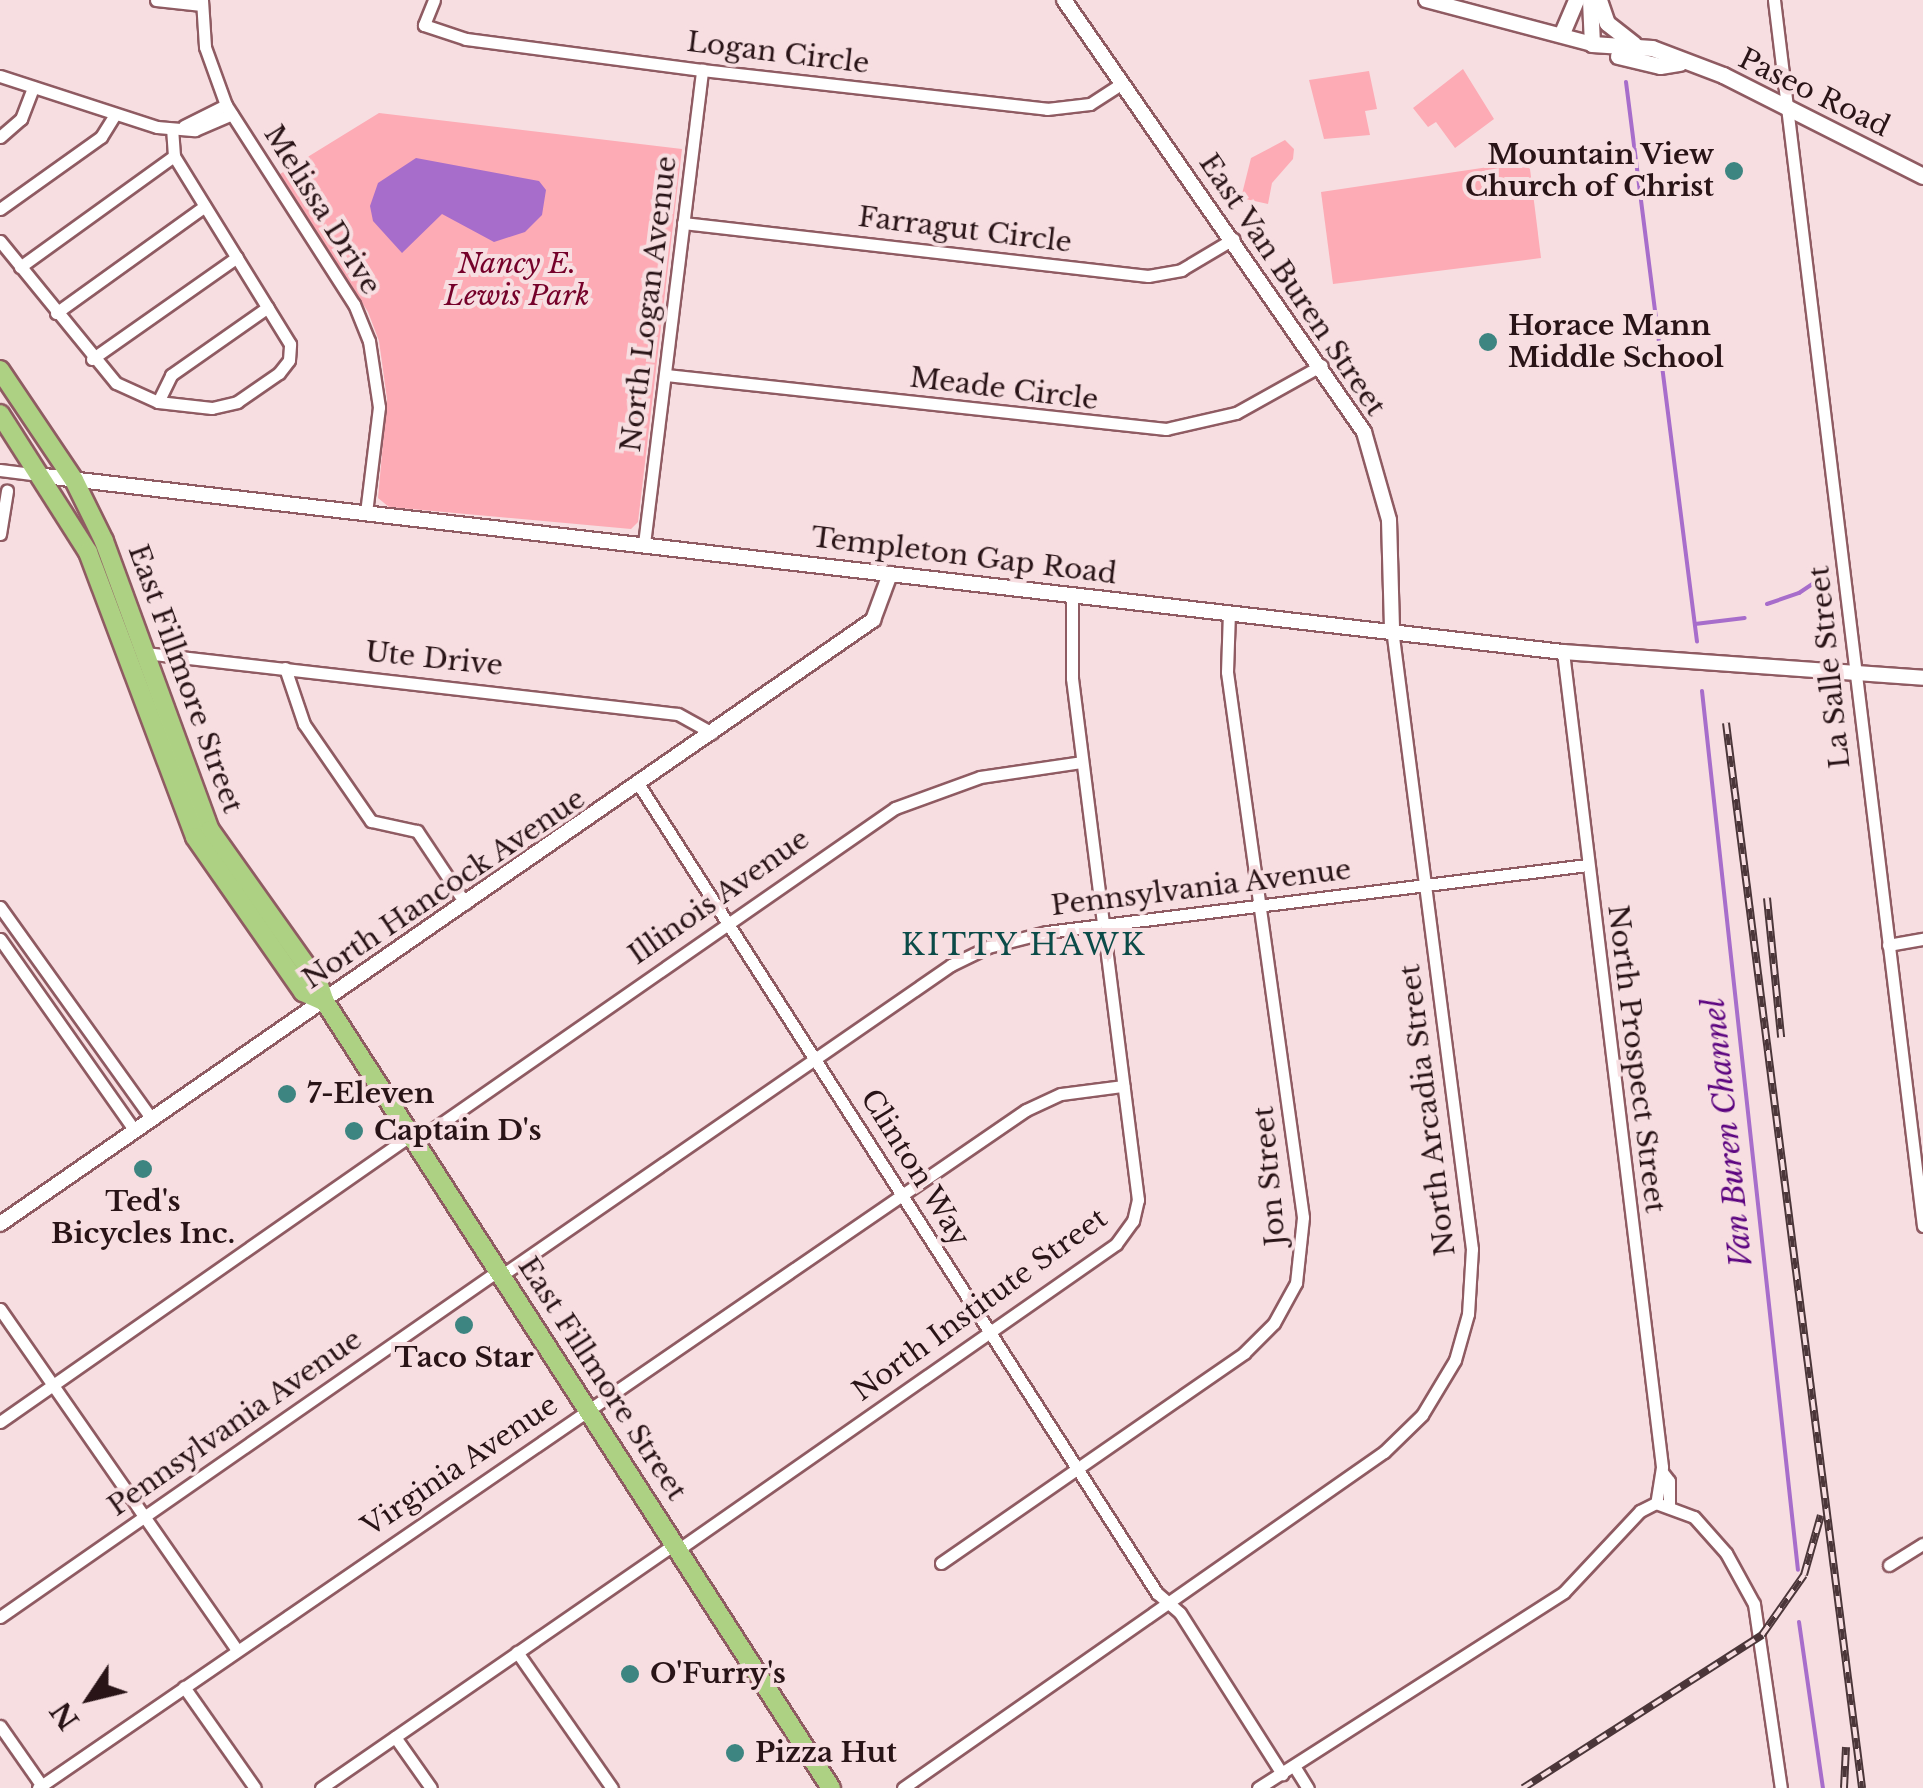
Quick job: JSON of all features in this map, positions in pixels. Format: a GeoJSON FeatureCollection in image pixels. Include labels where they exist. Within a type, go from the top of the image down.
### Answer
{"type":"FeatureCollection","features":[{"type":"Feature","properties":{"kind":"main road"},"geometry":{"type":"LineString","coordinates":[[1562,33],[1576,0]]}},
{"type":"Feature","properties":{"kind":"main road"},"geometry":{"type":"LineString","coordinates":[[1590,0],[1592,44]]}},
{"type":"Feature","properties":{"kind":"main road"},"geometry":{"type":"LineString","coordinates":[[1598,0],[1615,32],[1652,48]]}},
{"type":"Feature","properties":{"kind":"main road","name":"Paseo Road"},"geometry":{"type":"LineString","coordinates":[[1592,44],[1652,48],[1680,63],[1787,104],[1923,176]]}},
{"type":"Feature","properties":{"kind":"main road","name":"Paseo Road"},"geometry":{"type":"LineString","coordinates":[[1592,44],[1660,66],[1680,63]]}},
{"type":"Feature","properties":{"kind":"main road","name":"East Fillmore Street"},"geometry":{"type":"LineString","coordinates":[[0,370],[74,480],[121,582],[210,830],[318,982],[325,1002],[831,1788]]}},
{"type":"Feature","properties":{"kind":"main road","name":"East Fillmore Street"},"geometry":{"type":"LineString","coordinates":[[0,414],[44,476],[100,579],[195,837],[302,992],[325,1002]]}},
{"type":"Feature","properties":{"kind":"street"},"geometry":{"type":"LineString","coordinates":[[156,0],[202,3]]}},
{"type":"Feature","properties":{"kind":"street","name":"Logan Circle"},"geometry":{"type":"LineString","coordinates":[[434,0],[424,25],[482,42],[702,70],[1048,109],[1090,104],[1122,83]]}},
{"type":"Feature","properties":{"kind":"street","name":"East Van Buren Street"},"geometry":{"type":"LineString","coordinates":[[1064,0],[1322,365],[1364,432],[1380,477],[1392,540],[1392,629]]}},
{"type":"Feature","properties":{"kind":"street","name":"Paseo Road"},"geometry":{"type":"LineString","coordinates":[[1426,0],[1592,44]]}},
{"type":"Feature","properties":{"kind":"street","name":"La Salle Street"},"geometry":{"type":"LineString","coordinates":[[1774,0],[1888,946],[1917,1129],[1923,1226]]}},
{"type":"Feature","properties":{"kind":"street","name":"Melissa Drive"},"geometry":{"type":"LineString","coordinates":[[202,3],[205,47],[229,110],[354,304],[369,341],[379,407],[366,512]]}},
{"type":"Feature","properties":{"kind":"street","name":"North Logan Avenue"},"geometry":{"type":"LineString","coordinates":[[644,544],[702,70]]}},
{"type":"Feature","properties":{"kind":"street"},"geometry":{"type":"LineString","coordinates":[[0,76],[115,115],[178,128],[208,127],[229,110]]}},
{"type":"Feature","properties":{"kind":"street"},"geometry":{"type":"LineString","coordinates":[[0,137],[21,119],[33,87]]}},
{"type":"Feature","properties":{"kind":"street"},"geometry":{"type":"LineString","coordinates":[[0,208],[101,137],[115,115]]}},
{"type":"Feature","properties":{"kind":"street"},"geometry":{"type":"LineString","coordinates":[[0,241],[116,384],[158,402],[226,406],[279,374],[289,360],[290,344],[174,156],[178,128]]}},
{"type":"Feature","properties":{"kind":"street"},"geometry":{"type":"LineString","coordinates":[[20,266],[174,156]]}},
{"type":"Feature","properties":{"kind":"street"},"geometry":{"type":"LineString","coordinates":[[56,313],[205,206]]}},
{"type":"Feature","properties":{"kind":"street","name":"Farragut Circle"},"geometry":{"type":"LineString","coordinates":[[683,222],[1148,276],[1199,262],[1233,239]]}},
{"type":"Feature","properties":{"kind":"street"},"geometry":{"type":"LineString","coordinates":[[92,359],[237,257]]}},
{"type":"Feature","properties":{"kind":"street"},"geometry":{"type":"LineString","coordinates":[[158,402],[171,375],[268,306]]}},
{"type":"Feature","properties":{"kind":"street","name":"Meade Circle"},"geometry":{"type":"LineString","coordinates":[[666,375],[1166,430],[1236,414],[1322,365]]}},
{"type":"Feature","properties":{"kind":"street","name":"Templeton Gap Road"},"geometry":{"type":"LineString","coordinates":[[0,470],[1564,652],[1923,678]]}},
{"type":"Feature","properties":{"kind":"street"},"geometry":{"type":"LineString","coordinates":[[0,534],[6,492]]}},
{"type":"Feature","properties":{"kind":"street","name":"North Hancock Avenue"},"geometry":{"type":"LineString","coordinates":[[0,1224],[873,620],[890,574]]}},
{"type":"Feature","properties":{"kind":"street","name":"North Institute Street"},"geometry":{"type":"LineString","coordinates":[[321,1788],[990,1332],[1116,1244],[1133,1221],[1138,1200],[1081,762],[1072,594]]}},
{"type":"Feature","properties":{"kind":"street","name":"Jon Street"},"geometry":{"type":"LineString","coordinates":[[941,1563],[1244,1353],[1274,1323],[1296,1283],[1304,1217],[1227,672],[1229,612]]}},
{"type":"Feature","properties":{"kind":"street","name":"North Arcadia Street"},"geometry":{"type":"LineString","coordinates":[[902,1788],[1399,1441],[1434,1398],[1463,1338],[1472,1249],[1392,629]]}},
{"type":"Feature","properties":{"kind":"street","name":"North Prospect Street"},"geometry":{"type":"LineString","coordinates":[[1564,652],[1662,1472],[1669,1481],[1663,1504]]}},
{"type":"Feature","properties":{"kind":"street","name":"Ute Drive"},"geometry":{"type":"LineString","coordinates":[[144,653],[678,714],[712,733]]}},
{"type":"Feature","properties":{"kind":"street"},"geometry":{"type":"LineString","coordinates":[[284,668],[304,724],[371,821],[417,831],[464,904]]}},
{"type":"Feature","properties":{"kind":"street","name":"Illinois Avenue"},"geometry":{"type":"LineString","coordinates":[[0,1422],[836,845],[916,798],[980,778],[1081,762]]}},
{"type":"Feature","properties":{"kind":"street","name":"Clinton Way"},"geometry":{"type":"LineString","coordinates":[[639,785],[1078,1470],[1282,1774]]}},
{"type":"Feature","properties":{"kind":"street","name":"Pennsylvania Avenue"},"geometry":{"type":"LineString","coordinates":[[0,1617],[500,1272],[970,955],[1025,936],[1587,865]]}},
{"type":"Feature","properties":{"kind":"street"},"geometry":{"type":"LineString","coordinates":[[1,912],[151,1118]]}},
{"type":"Feature","properties":{"kind":"street"},"geometry":{"type":"LineString","coordinates":[[0,939],[134,1130]]}},
{"type":"Feature","properties":{"kind":"street"},"geometry":{"type":"LineString","coordinates":[[1888,946],[1923,939]]}},
{"type":"Feature","properties":{"kind":"street","name":"Virginia Avenue"},"geometry":{"type":"LineString","coordinates":[[40,1787],[1040,1102],[1123,1086]]}},
{"type":"Feature","properties":{"kind":"street"},"geometry":{"type":"LineString","coordinates":[[0,1309],[237,1650]]}},
{"type":"Feature","properties":{"kind":"street"},"geometry":{"type":"LineString","coordinates":[[1258,1788],[1564,1592],[1640,1511],[1663,1504],[1712,1536],[1754,1604],[1781,1788]]}},
{"type":"Feature","properties":{"kind":"street"},"geometry":{"type":"LineString","coordinates":[[1889,1566],[1923,1544]]}},
{"type":"Feature","properties":{"kind":"street"},"geometry":{"type":"LineString","coordinates":[[517,1652],[612,1788]]}},
{"type":"Feature","properties":{"kind":"street"},"geometry":{"type":"LineString","coordinates":[[184,1687],[255,1788]]}},
{"type":"Feature","properties":{"kind":"street"},"geometry":{"type":"LineString","coordinates":[[0,1726],[40,1787]]}},
{"type":"Feature","properties":{"kind":"street"},"geometry":{"type":"LineString","coordinates":[[395,1736],[431,1788]]}},
{"type":"Feature","properties":{"kind":"street"},"geometry":{"type":"LineString","coordinates":[[1294,1766],[1308,1788]]}},
{"type":"Feature","properties":{"kind":"green space"},"geometry":{"type":"Polygon","coordinates":[[[1463,69],[1494,119],[1455,148],[1436,122],[1428,127],[1413,108],[1463,69]]]}},
{"type":"Feature","properties":{"kind":"green space"},"geometry":{"type":"Polygon","coordinates":[[[1369,71],[1377,109],[1365,111],[1370,135],[1324,139],[1309,80],[1369,71]]]}},
{"type":"Feature","properties":{"kind":"green space","name":"Nancy E. Lewis Park"},"geometry":{"type":"Polygon","coordinates":[[[379,113],[682,149],[638,522],[631,529],[389,507],[378,498],[387,399],[379,341],[368,312],[280,174],[379,113]]]}},
{"type":"Feature","properties":{"kind":"green space"},"geometry":{"type":"Polygon","coordinates":[[[1285,140],[1294,149],[1293,159],[1272,183],[1268,204],[1241,198],[1251,158],[1285,140]]]}},
{"type":"Feature","properties":{"kind":"green space"},"geometry":{"type":"Polygon","coordinates":[[[1522,162],[1530,169],[1541,258],[1333,284],[1321,192],[1522,162]]]}},
{"type":"Feature","properties":{"kind":"shaded area"},"geometry":{"type":"Polygon","coordinates":[[[416,158],[539,181],[546,190],[542,215],[525,232],[494,242],[442,214],[402,253],[373,221],[370,206],[378,183],[416,158]]]}},
{"type":"Feature","properties":{"kind":"waterway","name":"Van Buren Channel"},"geometry":{"type":"LineString","coordinates":[[1626,82],[1697,642]]}},
{"type":"Feature","properties":{"kind":"waterway"},"geometry":{"type":"LineString","coordinates":[[1767,604],[1799,593],[1830,572]]}},
{"type":"Feature","properties":{"kind":"waterway"},"geometry":{"type":"LineString","coordinates":[[1695,624],[1745,618]]}},
{"type":"Feature","properties":{"kind":"waterway","name":"Van Buren Channel"},"geometry":{"type":"LineString","coordinates":[[1702,691],[1798,1570]]}},
{"type":"Feature","properties":{"kind":"waterway","name":"Van Buren Channel"},"geometry":{"type":"LineString","coordinates":[[1799,1622],[1823,1788]]}},
{"type":"Feature","properties":{"kind":"railway"},"geometry":{"type":"LineString","coordinates":[[1726,723],[1862,1788]]}},
{"type":"Feature","properties":{"kind":"railway"},"geometry":{"type":"LineString","coordinates":[[1767,898],[1781,1037]]}},
{"type":"Feature","properties":{"kind":"railway"},"geometry":{"type":"LineString","coordinates":[[1523,1788],[1762,1635],[1804,1575],[1821,1515]]}},
{"type":"Feature","properties":{"kind":"railway"},"geometry":{"type":"LineString","coordinates":[[1844,1788],[1846,1747]]}},
{"type":"Feature","properties":{"kind":"place","name":"Mountain View Church of Christ"},"geometry":{"type":"Point","coordinates":[1734,171]}},
{"type":"Feature","properties":{"kind":"place","name":"Horace Mann Middle School"},"geometry":{"type":"Point","coordinates":[1488,342]}},
{"type":"Feature","properties":{"kind":"place","name":"7-Eleven"},"geometry":{"type":"Point","coordinates":[287,1094]}},
{"type":"Feature","properties":{"kind":"place","name":"Captain D's"},"geometry":{"type":"Point","coordinates":[354,1131]}},
{"type":"Feature","properties":{"kind":"place","name":"Ted's Bicycles Inc."},"geometry":{"type":"Point","coordinates":[143,1169]}},
{"type":"Feature","properties":{"kind":"place","name":"Taco Star"},"geometry":{"type":"Point","coordinates":[464,1325]}},
{"type":"Feature","properties":{"kind":"place","name":"O'Furry's"},"geometry":{"type":"Point","coordinates":[630,1674]}},
{"type":"Feature","properties":{"kind":"place","name":"Pizza Hut"},"geometry":{"type":"Point","coordinates":[735,1753]}},
{"type":"Feature","properties":{"kind":"district","name":"KITTY HAWK"},"geometry":{"type":"Point","coordinates":[1024,945]}}]}
